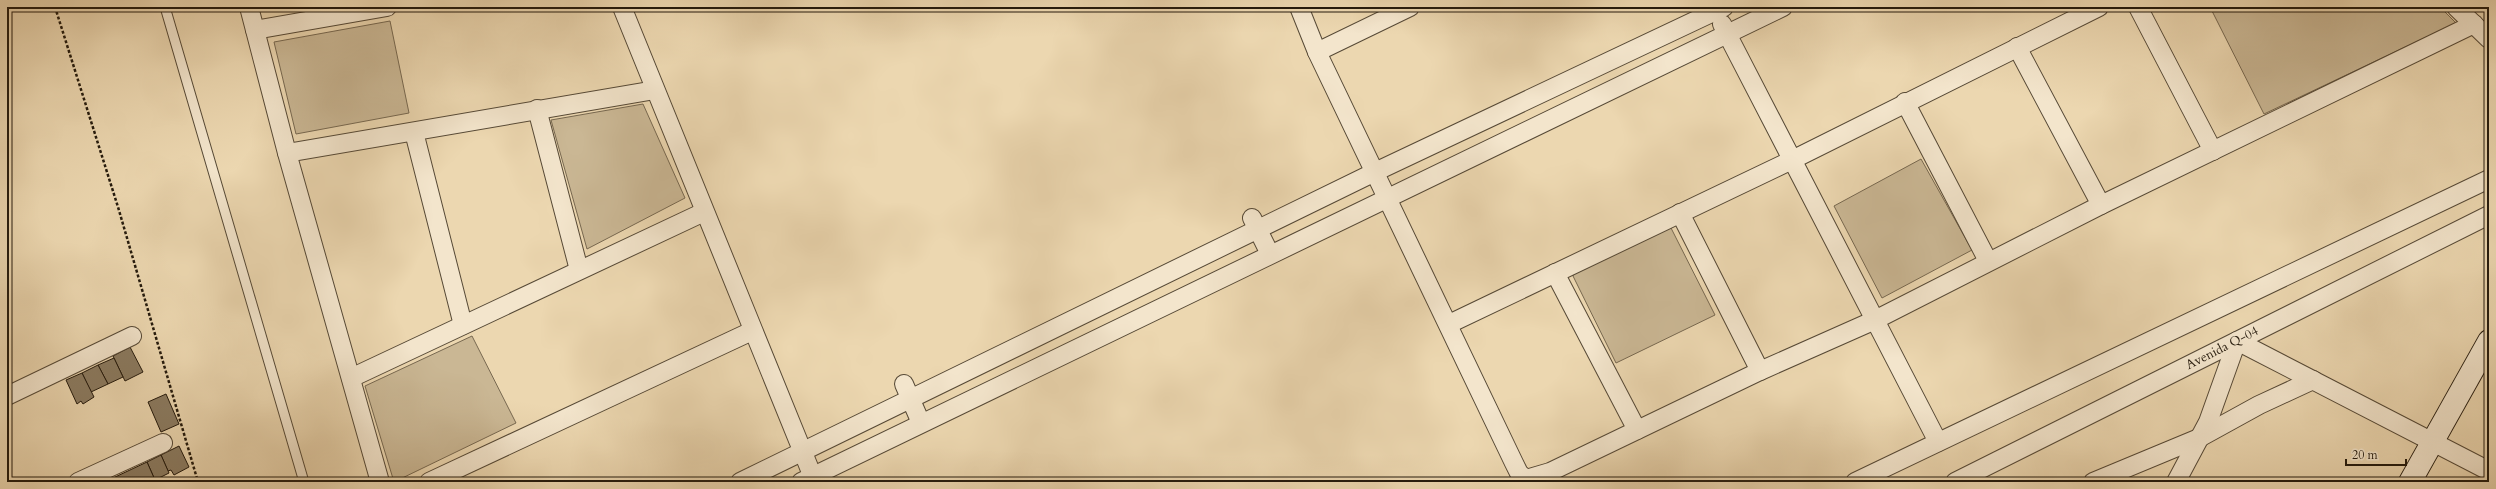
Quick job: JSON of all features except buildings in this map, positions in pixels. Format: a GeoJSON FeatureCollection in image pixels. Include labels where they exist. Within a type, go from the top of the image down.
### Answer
{"type":"FeatureCollection","features":[{"type":"Feature","properties":{"kind":"street"},"geometry":{"type":"LineString","coordinates":[[249,7],[287,153],[380,482]]}},
{"type":"Feature","properties":{"kind":"street"},"geometry":{"type":"LineString","coordinates":[[255,30],[387,7]]}},
{"type":"Feature","properties":{"kind":"street"},"geometry":{"type":"LineString","coordinates":[[622,7],[801,452],[810,480],[921,423],[1783,7]]}},
{"type":"Feature","properties":{"kind":"street"},"geometry":{"type":"LineString","coordinates":[[1298,7],[1514,463],[1519,473],[1526,479],[1550,472],[1760,371],[1875,320],[1988,261],[2101,205],[2474,24]]}},
{"type":"Feature","properties":{"kind":"street"},"geometry":{"type":"LineString","coordinates":[[1318,52],[1410,7]]}},
{"type":"Feature","properties":{"kind":"street"},"geometry":{"type":"LineString","coordinates":[[1449,324],[1792,160],[1905,102],[2099,7]]}},
{"type":"Feature","properties":{"kind":"street"},"geometry":{"type":"LineString","coordinates":[[2138,7],[2213,150]]}},
{"type":"Feature","properties":{"kind":"street"},"geometry":{"type":"LineString","coordinates":[[2456,7],[2489,39]]}},
{"type":"Feature","properties":{"kind":"street"},"geometry":{"type":"LineString","coordinates":[[740,482],[801,452],[907,391],[1255,224],[1376,172],[1718,8],[1727,34],[1938,442]]}},
{"type":"Feature","properties":{"kind":"street"},"geometry":{"type":"LineString","coordinates":[[2017,47],[2101,205]]}},
{"type":"Feature","properties":{"kind":"street"},"geometry":{"type":"LineString","coordinates":[[287,153],[655,90]]}},
{"type":"Feature","properties":{"kind":"street"},"geometry":{"type":"LineString","coordinates":[[1905,102],[1988,261]]}},
{"type":"Feature","properties":{"kind":"street"},"geometry":{"type":"LineString","coordinates":[[537,109],[580,270]]}},
{"type":"Feature","properties":{"kind":"street"},"geometry":{"type":"LineString","coordinates":[[414,132],[463,325]]}},
{"type":"Feature","properties":{"kind":"street"},"geometry":{"type":"LineString","coordinates":[[1855,482],[2489,179]]}},
{"type":"Feature","properties":{"kind":"street"},"geometry":{"type":"LineString","coordinates":[[351,378],[704,212]]}},
{"type":"Feature","properties":{"kind":"street"},"geometry":{"type":"LineString","coordinates":[[1680,213],[1760,371]]}},
{"type":"Feature","properties":{"kind":"street","name":"Avenida Q-04"},"geometry":{"type":"LineString","coordinates":[[1955,482],[2489,215]]}},
{"type":"Feature","properties":{"kind":"street"},"geometry":{"type":"LineString","coordinates":[[1255,224],[1270,254]]}},
{"type":"Feature","properties":{"kind":"street"},"geometry":{"type":"LineString","coordinates":[[1555,273],[1637,430]]}},
{"type":"Feature","properties":{"kind":"street"},"geometry":{"type":"LineString","coordinates":[[429,482],[752,331]]}},
{"type":"Feature","properties":{"kind":"street"},"geometry":{"type":"LineString","coordinates":[[7,396],[132,336]]}},
{"type":"Feature","properties":{"kind":"street"},"geometry":{"type":"LineString","coordinates":[[2176,482],[2208,422],[2237,341],[2489,471]]}},
{"type":"Feature","properties":{"kind":"street"},"geometry":{"type":"LineString","coordinates":[[2410,482],[2489,341]]}},
{"type":"Feature","properties":{"kind":"street"},"geometry":{"type":"LineString","coordinates":[[2093,482],[2199,438],[2259,405],[2313,380]]}},
{"type":"Feature","properties":{"kind":"street"},"geometry":{"type":"LineString","coordinates":[[907,391],[921,423]]}},
{"type":"Feature","properties":{"kind":"street"},"geometry":{"type":"LineString","coordinates":[[78,482],[163,443]]}},
{"type":"Feature","properties":{"kind":"lane"},"geometry":{"type":"LineString","coordinates":[[165,7],[304,482]]}},
{"type":"Feature","properties":{"kind":"path"},"geometry":{"type":"LineString","coordinates":[[55,7],[118,207],[198,482]]}},
{"type":"Feature","properties":{"kind":"shaded area"},"geometry":{"type":"Polygon","coordinates":[[[2210,7],[2440,7],[2456,23],[2264,114],[2210,7]]]}},
{"type":"Feature","properties":{"kind":"shaded area"},"geometry":{"type":"Polygon","coordinates":[[[390,21],[409,113],[296,134],[274,42],[390,21]]]}},
{"type":"Feature","properties":{"kind":"shaded area"},"geometry":{"type":"Polygon","coordinates":[[[643,104],[685,198],[587,249],[551,120],[643,104]]]}},
{"type":"Feature","properties":{"kind":"shaded area"},"geometry":{"type":"Polygon","coordinates":[[[1921,159],[1972,250],[1882,298],[1834,206],[1921,159]]]}},
{"type":"Feature","properties":{"kind":"shaded area"},"geometry":{"type":"Polygon","coordinates":[[[1670,226],[1715,315],[1616,363],[1573,276],[1577,267],[1670,226]]]}},
{"type":"Feature","properties":{"kind":"shaded area"},"geometry":{"type":"Polygon","coordinates":[[[472,336],[516,423],[394,482],[365,386],[472,336]]]}}]}
